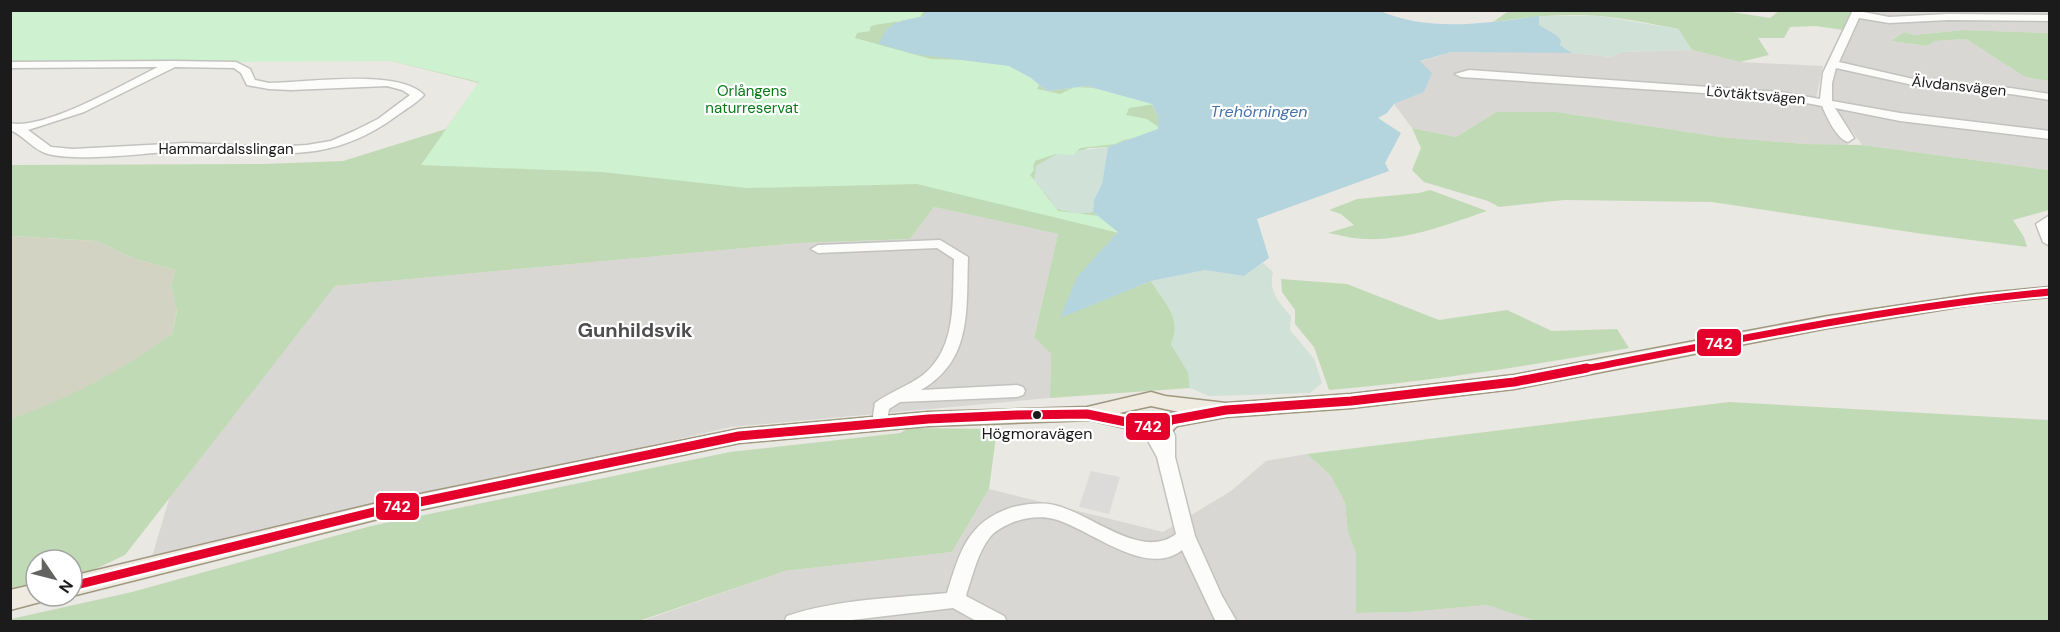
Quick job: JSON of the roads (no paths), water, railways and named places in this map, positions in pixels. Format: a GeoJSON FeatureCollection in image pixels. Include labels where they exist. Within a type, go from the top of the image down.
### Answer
{"type":"FeatureCollection","features":[{"type":"Feature","properties":{"kind":"main road"},"geometry":{"type":"LineString","coordinates":[[84,583],[386,509],[729,438],[939,418],[1087,414],[1153,418],[1351,401],[1514,382],[1828,322],[1977,299],[2049,292]]}},
{"type":"Feature","properties":{"kind":"street"},"geometry":{"type":"LineString","coordinates":[[1848,138],[1835,122],[1826,103],[1826,84],[1857,13],[1889,20],[1948,17],[2049,18]]}},
{"type":"Feature","properties":{"kind":"street","name":"Hammardalsslingan"},"geometry":{"type":"LineString","coordinates":[[16,127],[50,123],[173,64]]}},
{"type":"Feature","properties":{"kind":"street","name":"Älvdansvägen"},"geometry":{"type":"LineString","coordinates":[[1834,64],[1922,84],[2010,90],[2049,98]]}},
{"type":"Feature","properties":{"kind":"street","name":"Hammardalsslingan"},"geometry":{"type":"LineString","coordinates":[[10,65],[236,65],[246,71],[251,83],[262,86],[293,87],[387,82],[413,90],[418,95],[382,121],[358,134],[334,144],[287,150],[186,147],[54,152],[43,149],[16,127]]}},
{"type":"Feature","properties":{"kind":"street","name":"Lövtäktsvägen"},"geometry":{"type":"LineString","coordinates":[[1461,74],[1780,95],[1908,118],[2049,135]]}},
{"type":"Feature","properties":{"kind":"street"},"geometry":{"type":"LineString","coordinates":[[2049,219],[2043,224],[2049,242]]}},
{"type":"Feature","properties":{"kind":"street"},"geometry":{"type":"LineString","coordinates":[[818,249],[940,244],[961,257],[959,309],[954,348],[940,370],[929,379],[881,406],[880,423]]}},
{"type":"Feature","properties":{"kind":"street"},"geometry":{"type":"LineString","coordinates":[[895,397],[1017,391]]}},
{"type":"Feature","properties":{"kind":"street"},"geometry":{"type":"LineString","coordinates":[[1153,418],[1166,457],[1186,536],[1214,600],[1227,621]]}},
{"type":"Feature","properties":{"kind":"street"},"geometry":{"type":"LineString","coordinates":[[955,600],[963,575],[983,532],[992,524],[1011,515],[1035,510],[1055,512],[1136,548],[1163,550],[1182,542],[1186,536]]}},
{"type":"Feature","properties":{"kind":"street"},"geometry":{"type":"LineString","coordinates":[[794,621],[836,613],[955,600],[997,621]]}},
{"type":"Feature","properties":{"kind":"water","name":"Trehörningen"},"geometry":{"type":"Polygon","coordinates":[[[1378,10],[1417,22],[1437,24],[1478,23],[1539,16],[1539,25],[1556,35],[1561,40],[1560,45],[1572,53],[1451,52],[1420,61],[1432,73],[1424,92],[1394,104],[1387,113],[1378,118],[1401,133],[1385,163],[1389,171],[1257,219],[1269,258],[1244,276],[1205,270],[1151,281],[1060,318],[1077,277],[1118,232],[1093,212],[1094,200],[1102,184],[1108,147],[1158,129],[1158,116],[1152,104],[1087,86],[1047,91],[1031,78],[1009,66],[914,54],[879,44],[886,30],[891,26],[924,16],[924,11],[1378,10]]]}},
{"type":"Feature","properties":{"kind":"place","name":"Högmoravägen"},"geometry":{"type":"Point","coordinates":[1037,415]}},
{"type":"Feature","properties":{"kind":"district","name":"Gunhildsvik"},"geometry":{"type":"Point","coordinates":[635,330]}},
{"type":"Feature","properties":{"kind":"park label","name":"Orlångens naturreservat"},"geometry":{"type":"Point","coordinates":[752,100]}}]}
